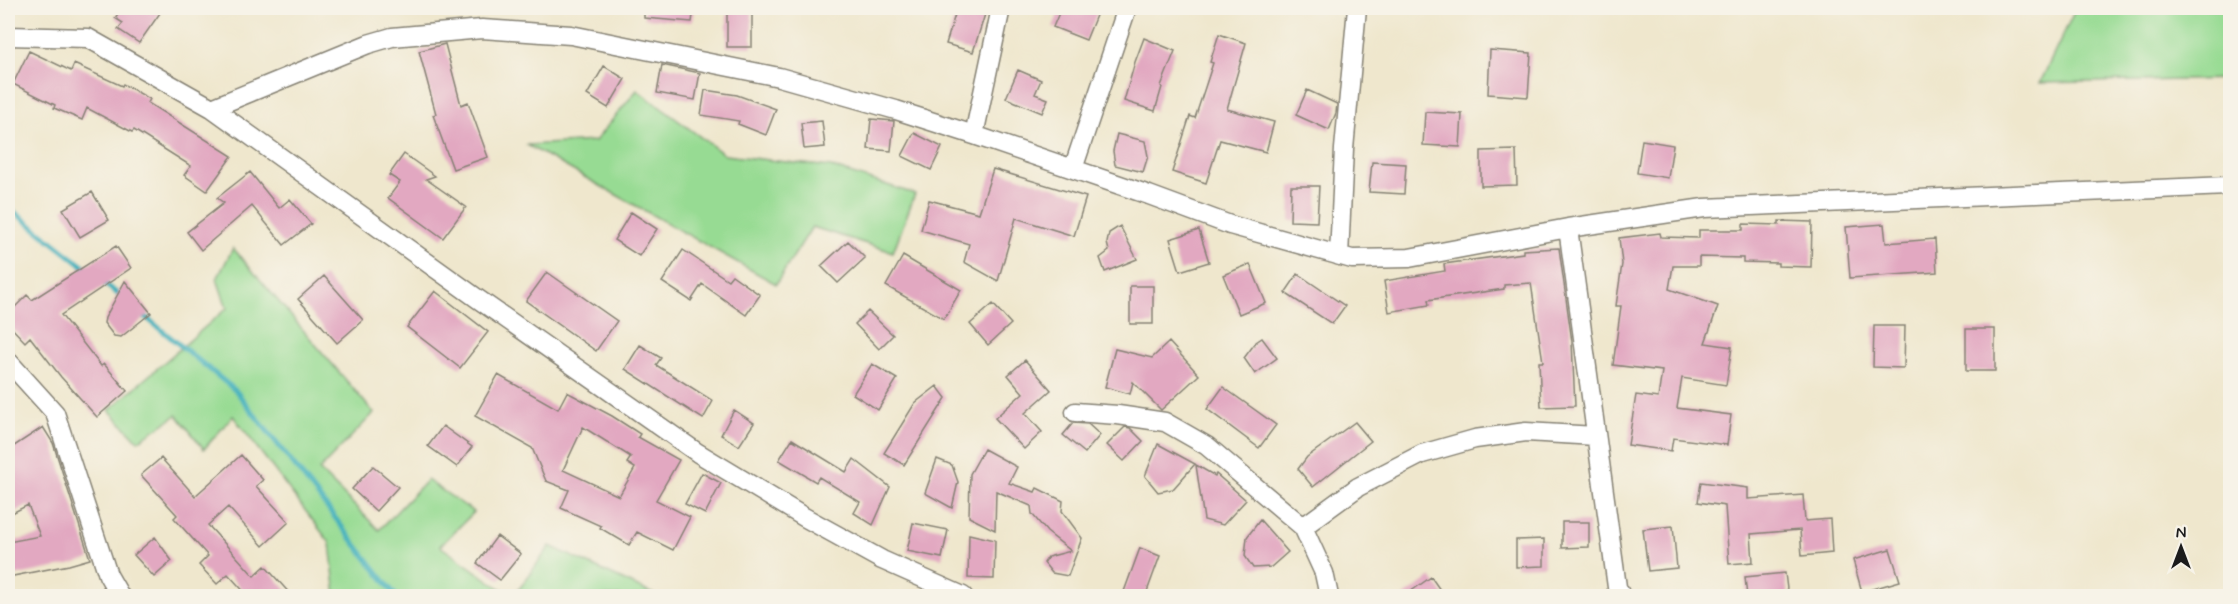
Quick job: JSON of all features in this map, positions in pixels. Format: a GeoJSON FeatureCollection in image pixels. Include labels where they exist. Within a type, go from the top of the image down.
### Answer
{"type":"FeatureCollection","features":[{"type":"Feature","properties":{"kind":"street"},"geometry":{"type":"LineString","coordinates":[[974,135],[1001,8]]}},
{"type":"Feature","properties":{"kind":"street"},"geometry":{"type":"LineString","coordinates":[[1074,169],[1127,8]]}},
{"type":"Feature","properties":{"kind":"street"},"geometry":{"type":"LineString","coordinates":[[1339,256],[1344,149],[1357,8]]}},
{"type":"Feature","properties":{"kind":"street"},"geometry":{"type":"LineString","coordinates":[[212,108],[392,37],[482,29],[571,35],[779,77],[896,110],[1074,169],[1230,225],[1352,259],[1409,258],[1568,228],[1704,208],[2228,186]]}},
{"type":"Feature","properties":{"kind":"street"},"geometry":{"type":"LineString","coordinates":[[8,36],[88,38],[212,108],[478,300],[698,453],[804,517],[872,554],[963,597]]}},
{"type":"Feature","properties":{"kind":"street"},"geometry":{"type":"LineString","coordinates":[[1568,228],[1617,587],[1621,597]]}},
{"type":"Feature","properties":{"kind":"street"},"geometry":{"type":"LineString","coordinates":[[8,361],[55,413],[108,575],[120,597]]}},
{"type":"Feature","properties":{"kind":"street"},"geometry":{"type":"LineString","coordinates":[[1075,412],[1165,422],[1207,446],[1303,527],[1324,573],[1329,597]]}},
{"type":"Feature","properties":{"kind":"street"},"geometry":{"type":"LineString","coordinates":[[1303,527],[1358,487],[1422,454],[1475,439],[1526,432],[1596,436]]}},
{"type":"Feature","properties":{"kind":"green space"},"geometry":{"type":"Polygon","coordinates":[[[2076,8],[2230,8],[2230,79],[2040,83],[2076,8]]]}},
{"type":"Feature","properties":{"kind":"green space"},"geometry":{"type":"Polygon","coordinates":[[[637,90],[725,155],[831,167],[915,194],[893,252],[812,227],[776,284],[527,145],[595,141],[637,90]]]}},
{"type":"Feature","properties":{"kind":"green space"},"geometry":{"type":"Polygon","coordinates":[[[233,248],[374,413],[319,470],[379,530],[427,480],[474,512],[440,546],[511,596],[336,596],[330,543],[233,416],[204,449],[177,415],[138,441],[109,410],[227,308],[217,279],[233,248]]]}},
{"type":"Feature","properties":{"kind":"green space"},"geometry":{"type":"Polygon","coordinates":[[[550,546],[657,596],[514,596],[550,546]]]}},
{"type":"Feature","properties":{"kind":"building"},"geometry":{"type":"Polygon","coordinates":[[[122,8],[152,8],[160,13],[139,43],[118,29],[123,23],[115,18],[122,8]]]}},
{"type":"Feature","properties":{"kind":"building"},"geometry":{"type":"Polygon","coordinates":[[[644,8],[694,8],[692,22],[644,18],[644,8]]]}},
{"type":"Feature","properties":{"kind":"building"},"geometry":{"type":"Polygon","coordinates":[[[957,8],[986,11],[973,52],[946,44],[957,8]]]}},
{"type":"Feature","properties":{"kind":"building"},"geometry":{"type":"Polygon","coordinates":[[[1061,8],[1084,8],[1097,13],[1086,40],[1053,27],[1061,8]]]}},
{"type":"Feature","properties":{"kind":"building"},"geometry":{"type":"Polygon","coordinates":[[[727,9],[752,9],[752,47],[727,47],[727,9]]]}},
{"type":"Feature","properties":{"kind":"building"},"geometry":{"type":"Polygon","coordinates":[[[1219,34],[1246,43],[1227,109],[1274,122],[1266,152],[1220,140],[1206,183],[1172,172],[1190,116],[1195,118],[1213,63],[1210,62],[1219,34]]]}},
{"type":"Feature","properties":{"kind":"building"},"geometry":{"type":"Polygon","coordinates":[[[1144,38],[1175,51],[1161,86],[1155,111],[1124,101],[1144,38]]]}},
{"type":"Feature","properties":{"kind":"building"},"geometry":{"type":"Polygon","coordinates":[[[445,44],[461,105],[468,102],[488,157],[453,169],[433,115],[436,114],[419,51],[445,44]]]}},
{"type":"Feature","properties":{"kind":"building"},"geometry":{"type":"Polygon","coordinates":[[[1490,50],[1531,53],[1528,97],[1488,94],[1490,50]]]}},
{"type":"Feature","properties":{"kind":"building"},"geometry":{"type":"Polygon","coordinates":[[[29,51],[71,71],[74,64],[122,86],[123,84],[150,99],[148,103],[232,156],[207,191],[184,175],[191,166],[134,130],[132,132],[87,108],[82,120],[54,108],[55,105],[13,84],[29,51]]]}},
{"type":"Feature","properties":{"kind":"building"},"geometry":{"type":"Polygon","coordinates":[[[662,65],[700,73],[695,100],[657,93],[662,65]]]}},
{"type":"Feature","properties":{"kind":"building"},"geometry":{"type":"Polygon","coordinates":[[[604,66],[625,79],[608,108],[587,95],[604,66]]]}},
{"type":"Feature","properties":{"kind":"building"},"geometry":{"type":"Polygon","coordinates":[[[1018,70],[1041,80],[1035,94],[1048,99],[1042,113],[1006,98],[1018,70]]]}},
{"type":"Feature","properties":{"kind":"building"},"geometry":{"type":"Polygon","coordinates":[[[705,90],[737,95],[776,109],[766,135],[738,124],[739,121],[701,115],[705,90]]]}},
{"type":"Feature","properties":{"kind":"building"},"geometry":{"type":"Polygon","coordinates":[[[1307,90],[1337,104],[1329,130],[1296,115],[1307,90]]]}},
{"type":"Feature","properties":{"kind":"building"},"geometry":{"type":"Polygon","coordinates":[[[1425,112],[1462,114],[1460,147],[1423,145],[1425,112]]]}},
{"type":"Feature","properties":{"kind":"building"},"geometry":{"type":"Polygon","coordinates":[[[871,119],[894,121],[891,151],[868,149],[871,119]]]}},
{"type":"Feature","properties":{"kind":"building"},"geometry":{"type":"Polygon","coordinates":[[[822,121],[825,147],[804,149],[801,123],[822,121]]]}},
{"type":"Feature","properties":{"kind":"building"},"geometry":{"type":"Polygon","coordinates":[[[914,133],[942,147],[931,170],[902,156],[914,133]]]}},
{"type":"Feature","properties":{"kind":"building"},"geometry":{"type":"Polygon","coordinates":[[[1117,134],[1145,141],[1148,156],[1143,172],[1115,165],[1113,151],[1117,134]]]}},
{"type":"Feature","properties":{"kind":"building"},"geometry":{"type":"Polygon","coordinates":[[[1642,140],[1673,145],[1668,178],[1637,173],[1642,140]]]}},
{"type":"Feature","properties":{"kind":"building"},"geometry":{"type":"Polygon","coordinates":[[[1516,150],[1517,185],[1481,186],[1481,151],[1516,150]]]}},
{"type":"Feature","properties":{"kind":"building"},"geometry":{"type":"Polygon","coordinates":[[[404,154],[435,176],[426,179],[466,207],[443,238],[388,198],[400,182],[389,175],[404,154]]]}},
{"type":"Feature","properties":{"kind":"building"},"geometry":{"type":"Polygon","coordinates":[[[1372,162],[1406,164],[1404,194],[1369,192],[1372,162]]]}},
{"type":"Feature","properties":{"kind":"building"},"geometry":{"type":"Polygon","coordinates":[[[993,169],[1086,197],[1074,236],[1016,218],[998,281],[964,262],[969,244],[921,230],[929,200],[979,213],[993,169]]]}},
{"type":"Feature","properties":{"kind":"building"},"geometry":{"type":"Polygon","coordinates":[[[250,172],[279,208],[290,199],[311,224],[284,245],[252,206],[201,250],[187,232],[224,203],[217,198],[250,172]]]}},
{"type":"Feature","properties":{"kind":"building"},"geometry":{"type":"Polygon","coordinates":[[[1291,186],[1319,186],[1317,222],[1290,221],[1291,186]]]}},
{"type":"Feature","properties":{"kind":"building"},"geometry":{"type":"Polygon","coordinates":[[[92,192],[109,220],[80,237],[63,209],[92,192]]]}},
{"type":"Feature","properties":{"kind":"building"},"geometry":{"type":"Polygon","coordinates":[[[631,212],[657,229],[639,256],[614,240],[631,212]]]}},
{"type":"Feature","properties":{"kind":"building"},"geometry":{"type":"Polygon","coordinates":[[[1779,221],[1812,222],[1811,267],[1743,262],[1743,258],[1699,257],[1699,266],[1673,266],[1669,289],[1718,306],[1705,343],[1732,347],[1726,385],[1682,378],[1677,408],[1731,415],[1727,445],[1673,438],[1671,451],[1628,445],[1636,395],[1658,398],[1662,371],[1613,365],[1621,306],[1616,306],[1622,264],[1619,238],[1660,233],[1661,237],[1699,238],[1699,230],[1743,230],[1743,224],[1779,225],[1779,221]]]}},
{"type":"Feature","properties":{"kind":"building"},"geometry":{"type":"Polygon","coordinates":[[[1884,224],[1886,243],[1935,239],[1937,272],[1850,278],[1846,227],[1884,224]]]}},
{"type":"Feature","properties":{"kind":"building"},"geometry":{"type":"Polygon","coordinates":[[[1120,226],[1137,259],[1105,272],[1100,258],[1109,251],[1107,243],[1109,233],[1120,226]]]}},
{"type":"Feature","properties":{"kind":"building"},"geometry":{"type":"Polygon","coordinates":[[[1199,230],[1209,262],[1180,271],[1170,239],[1199,230]]]}},
{"type":"Feature","properties":{"kind":"building"},"geometry":{"type":"Polygon","coordinates":[[[848,241],[865,258],[838,283],[821,266],[848,241]]]}},
{"type":"Feature","properties":{"kind":"building"},"geometry":{"type":"Polygon","coordinates":[[[116,246],[131,268],[61,315],[101,366],[104,364],[127,391],[97,417],[61,377],[30,337],[25,342],[8,324],[8,314],[27,295],[32,300],[116,246]]]}},
{"type":"Feature","properties":{"kind":"building"},"geometry":{"type":"Polygon","coordinates":[[[1559,248],[1572,342],[1575,406],[1541,407],[1539,362],[1543,362],[1531,283],[1504,285],[1504,289],[1428,300],[1429,305],[1389,312],[1384,281],[1445,271],[1444,264],[1523,253],[1523,250],[1559,248]]]}},
{"type":"Feature","properties":{"kind":"building"},"geometry":{"type":"Polygon","coordinates":[[[683,250],[728,280],[732,275],[760,295],[746,315],[702,284],[691,301],[662,282],[683,250]]]}},
{"type":"Feature","properties":{"kind":"building"},"geometry":{"type":"Polygon","coordinates":[[[903,256],[961,290],[944,319],[886,286],[903,256]]]}},
{"type":"Feature","properties":{"kind":"building"},"geometry":{"type":"Polygon","coordinates":[[[1250,264],[1266,303],[1239,314],[1223,275],[1250,264]]]}},
{"type":"Feature","properties":{"kind":"building"},"geometry":{"type":"Polygon","coordinates":[[[547,272],[617,321],[596,351],[526,301],[547,272]]]}},
{"type":"Feature","properties":{"kind":"building"},"geometry":{"type":"Polygon","coordinates":[[[1298,274],[1345,306],[1332,324],[1285,293],[1298,274]]]}},
{"type":"Feature","properties":{"kind":"building"},"geometry":{"type":"Polygon","coordinates":[[[324,276],[363,320],[337,343],[298,299],[324,276]]]}},
{"type":"Feature","properties":{"kind":"building"},"geometry":{"type":"Polygon","coordinates":[[[125,281],[151,313],[121,337],[114,336],[104,323],[125,281]]]}},
{"type":"Feature","properties":{"kind":"building"},"geometry":{"type":"Polygon","coordinates":[[[1130,286],[1153,286],[1153,324],[1130,324],[1130,286]]]}},
{"type":"Feature","properties":{"kind":"building"},"geometry":{"type":"Polygon","coordinates":[[[435,291],[488,332],[460,368],[407,327],[435,291]]]}},
{"type":"Feature","properties":{"kind":"building"},"geometry":{"type":"Polygon","coordinates":[[[993,304],[1011,324],[988,345],[970,324],[993,304]]]}},
{"type":"Feature","properties":{"kind":"building"},"geometry":{"type":"Polygon","coordinates":[[[868,311],[893,335],[879,349],[855,324],[868,311]]]}},
{"type":"Feature","properties":{"kind":"building"},"geometry":{"type":"Polygon","coordinates":[[[1874,326],[1905,326],[1904,368],[1873,367],[1874,326]]]}},
{"type":"Feature","properties":{"kind":"building"},"geometry":{"type":"Polygon","coordinates":[[[1966,329],[1995,329],[1995,371],[1966,371],[1966,329]]]}},
{"type":"Feature","properties":{"kind":"building"},"geometry":{"type":"Polygon","coordinates":[[[1262,338],[1277,358],[1255,374],[1244,358],[1262,338]]]}},
{"type":"Feature","properties":{"kind":"building"},"geometry":{"type":"Polygon","coordinates":[[[1169,342],[1199,375],[1161,410],[1133,382],[1130,394],[1105,387],[1115,349],[1152,358],[1169,342]]]}},
{"type":"Feature","properties":{"kind":"building"},"geometry":{"type":"Polygon","coordinates":[[[640,345],[661,358],[656,365],[713,401],[703,419],[625,369],[640,345]]]}},
{"type":"Feature","properties":{"kind":"building"},"geometry":{"type":"Polygon","coordinates":[[[1025,360],[1051,390],[1025,413],[1042,432],[1024,449],[995,418],[1023,393],[1008,375],[1025,360]]]}},
{"type":"Feature","properties":{"kind":"building"},"geometry":{"type":"Polygon","coordinates":[[[872,364],[897,379],[878,410],[853,394],[872,364]]]}},
{"type":"Feature","properties":{"kind":"building"},"geometry":{"type":"Polygon","coordinates":[[[498,375],[558,409],[567,392],[612,416],[640,434],[638,437],[679,460],[656,500],[690,517],[673,550],[637,532],[629,545],[600,528],[601,526],[561,508],[569,490],[546,481],[532,448],[475,416],[498,375]],[[583,427],[563,470],[619,496],[635,468],[627,463],[631,457],[583,427]]]}},
{"type":"Feature","properties":{"kind":"building"},"geometry":{"type":"Polygon","coordinates":[[[937,386],[946,398],[904,465],[884,453],[915,403],[937,386]]]}},
{"type":"Feature","properties":{"kind":"building"},"geometry":{"type":"Polygon","coordinates":[[[1223,387],[1276,425],[1259,448],[1207,409],[1223,387]]]}},
{"type":"Feature","properties":{"kind":"building"},"geometry":{"type":"Polygon","coordinates":[[[734,410],[754,423],[739,446],[721,435],[734,410]]]}},
{"type":"Feature","properties":{"kind":"building"},"geometry":{"type":"Polygon","coordinates":[[[1355,422],[1371,441],[1313,487],[1298,469],[1307,457],[1355,422]]]}},
{"type":"Feature","properties":{"kind":"building"},"geometry":{"type":"Polygon","coordinates":[[[1073,423],[1088,424],[1100,435],[1085,453],[1063,435],[1073,423]]]}},
{"type":"Feature","properties":{"kind":"building"},"geometry":{"type":"Polygon","coordinates":[[[443,426],[472,447],[457,467],[428,446],[443,426]]]}},
{"type":"Feature","properties":{"kind":"building"},"geometry":{"type":"Polygon","coordinates":[[[43,427],[53,443],[90,559],[8,577],[8,542],[40,536],[28,505],[8,515],[8,450],[43,427]]]}},
{"type":"Feature","properties":{"kind":"building"},"geometry":{"type":"Polygon","coordinates":[[[1125,427],[1130,428],[1143,441],[1124,461],[1107,445],[1125,427]]]}},
{"type":"Feature","properties":{"kind":"building"},"geometry":{"type":"Polygon","coordinates":[[[792,439],[846,472],[854,459],[890,487],[873,525],[854,513],[860,502],[819,477],[816,482],[779,460],[792,439]]]}},
{"type":"Feature","properties":{"kind":"building"},"geometry":{"type":"Polygon","coordinates":[[[1158,444],[1195,464],[1173,489],[1158,492],[1145,476],[1158,444]]]}},
{"type":"Feature","properties":{"kind":"building"},"geometry":{"type":"Polygon","coordinates":[[[984,449],[1017,467],[1009,483],[1035,492],[1037,488],[1063,501],[1062,511],[1082,538],[1068,576],[1052,573],[1044,563],[1048,557],[1071,551],[1047,532],[1032,514],[1031,506],[996,491],[995,530],[969,517],[970,474],[984,449]]]}},
{"type":"Feature","properties":{"kind":"building"},"geometry":{"type":"Polygon","coordinates":[[[241,455],[263,480],[256,486],[289,522],[263,546],[228,507],[208,525],[254,576],[265,566],[293,597],[249,597],[228,574],[217,584],[199,565],[208,556],[174,518],[177,515],[141,475],[161,458],[195,496],[241,455]]]}},
{"type":"Feature","properties":{"kind":"building"},"geometry":{"type":"Polygon","coordinates":[[[937,459],[952,465],[958,482],[952,508],[925,493],[937,459]]]}},
{"type":"Feature","properties":{"kind":"building"},"geometry":{"type":"Polygon","coordinates":[[[1196,465],[1215,476],[1216,474],[1246,500],[1223,525],[1204,520],[1196,465]]]}},
{"type":"Feature","properties":{"kind":"building"},"geometry":{"type":"Polygon","coordinates":[[[373,466],[398,487],[376,511],[352,489],[373,466]]]}},
{"type":"Feature","properties":{"kind":"building"},"geometry":{"type":"Polygon","coordinates":[[[702,473],[721,483],[705,514],[685,504],[702,473]]]}},
{"type":"Feature","properties":{"kind":"building"},"geometry":{"type":"Polygon","coordinates":[[[1701,482],[1748,488],[1748,499],[1803,495],[1805,521],[1830,519],[1832,553],[1802,556],[1800,530],[1751,534],[1753,562],[1729,564],[1725,506],[1698,502],[1701,482]]]}},
{"type":"Feature","properties":{"kind":"building"},"geometry":{"type":"Polygon","coordinates":[[[1260,520],[1288,552],[1271,567],[1253,568],[1245,556],[1247,537],[1260,520]]]}},
{"type":"Feature","properties":{"kind":"building"},"geometry":{"type":"Polygon","coordinates":[[[1562,522],[1589,522],[1589,547],[1562,548],[1562,522]]]}},
{"type":"Feature","properties":{"kind":"building"},"geometry":{"type":"Polygon","coordinates":[[[913,523],[948,530],[942,558],[907,551],[913,523]]]}},
{"type":"Feature","properties":{"kind":"building"},"geometry":{"type":"Polygon","coordinates":[[[1673,526],[1677,568],[1648,571],[1643,529],[1673,526]]]}},
{"type":"Feature","properties":{"kind":"building"},"geometry":{"type":"Polygon","coordinates":[[[969,534],[995,540],[994,579],[968,578],[969,534]]]}},
{"type":"Feature","properties":{"kind":"building"},"geometry":{"type":"Polygon","coordinates":[[[497,536],[521,554],[500,580],[477,563],[497,536]]]}},
{"type":"Feature","properties":{"kind":"building"},"geometry":{"type":"Polygon","coordinates":[[[155,537],[172,561],[154,577],[134,555],[155,537]]]}},
{"type":"Feature","properties":{"kind":"building"},"geometry":{"type":"Polygon","coordinates":[[[1544,539],[1544,566],[1516,567],[1516,540],[1544,539]]]}},
{"type":"Feature","properties":{"kind":"building"},"geometry":{"type":"Polygon","coordinates":[[[1140,548],[1160,556],[1145,597],[1122,597],[1140,548]]]}},
{"type":"Feature","properties":{"kind":"building"},"geometry":{"type":"Polygon","coordinates":[[[1890,549],[1900,581],[1862,592],[1853,560],[1890,549]]]}},
{"type":"Feature","properties":{"kind":"building"},"geometry":{"type":"Polygon","coordinates":[[[1785,573],[1788,597],[1747,597],[1745,577],[1785,573]]]}},
{"type":"Feature","properties":{"kind":"building"},"geometry":{"type":"Polygon","coordinates":[[[1431,577],[1445,597],[1403,597],[1431,577]]]}},
{"type":"Feature","properties":{"kind":"waterway"},"geometry":{"type":"LineString","coordinates":[[8,12],[11,8]]}},
{"type":"Feature","properties":{"kind":"waterway"},"geometry":{"type":"LineString","coordinates":[[8,207],[88,270]]}},
{"type":"Feature","properties":{"kind":"waterway"},"geometry":{"type":"LineString","coordinates":[[102,282],[123,298]]}},
{"type":"Feature","properties":{"kind":"waterway"},"geometry":{"type":"LineString","coordinates":[[142,314],[236,391],[396,596]]}}]}
